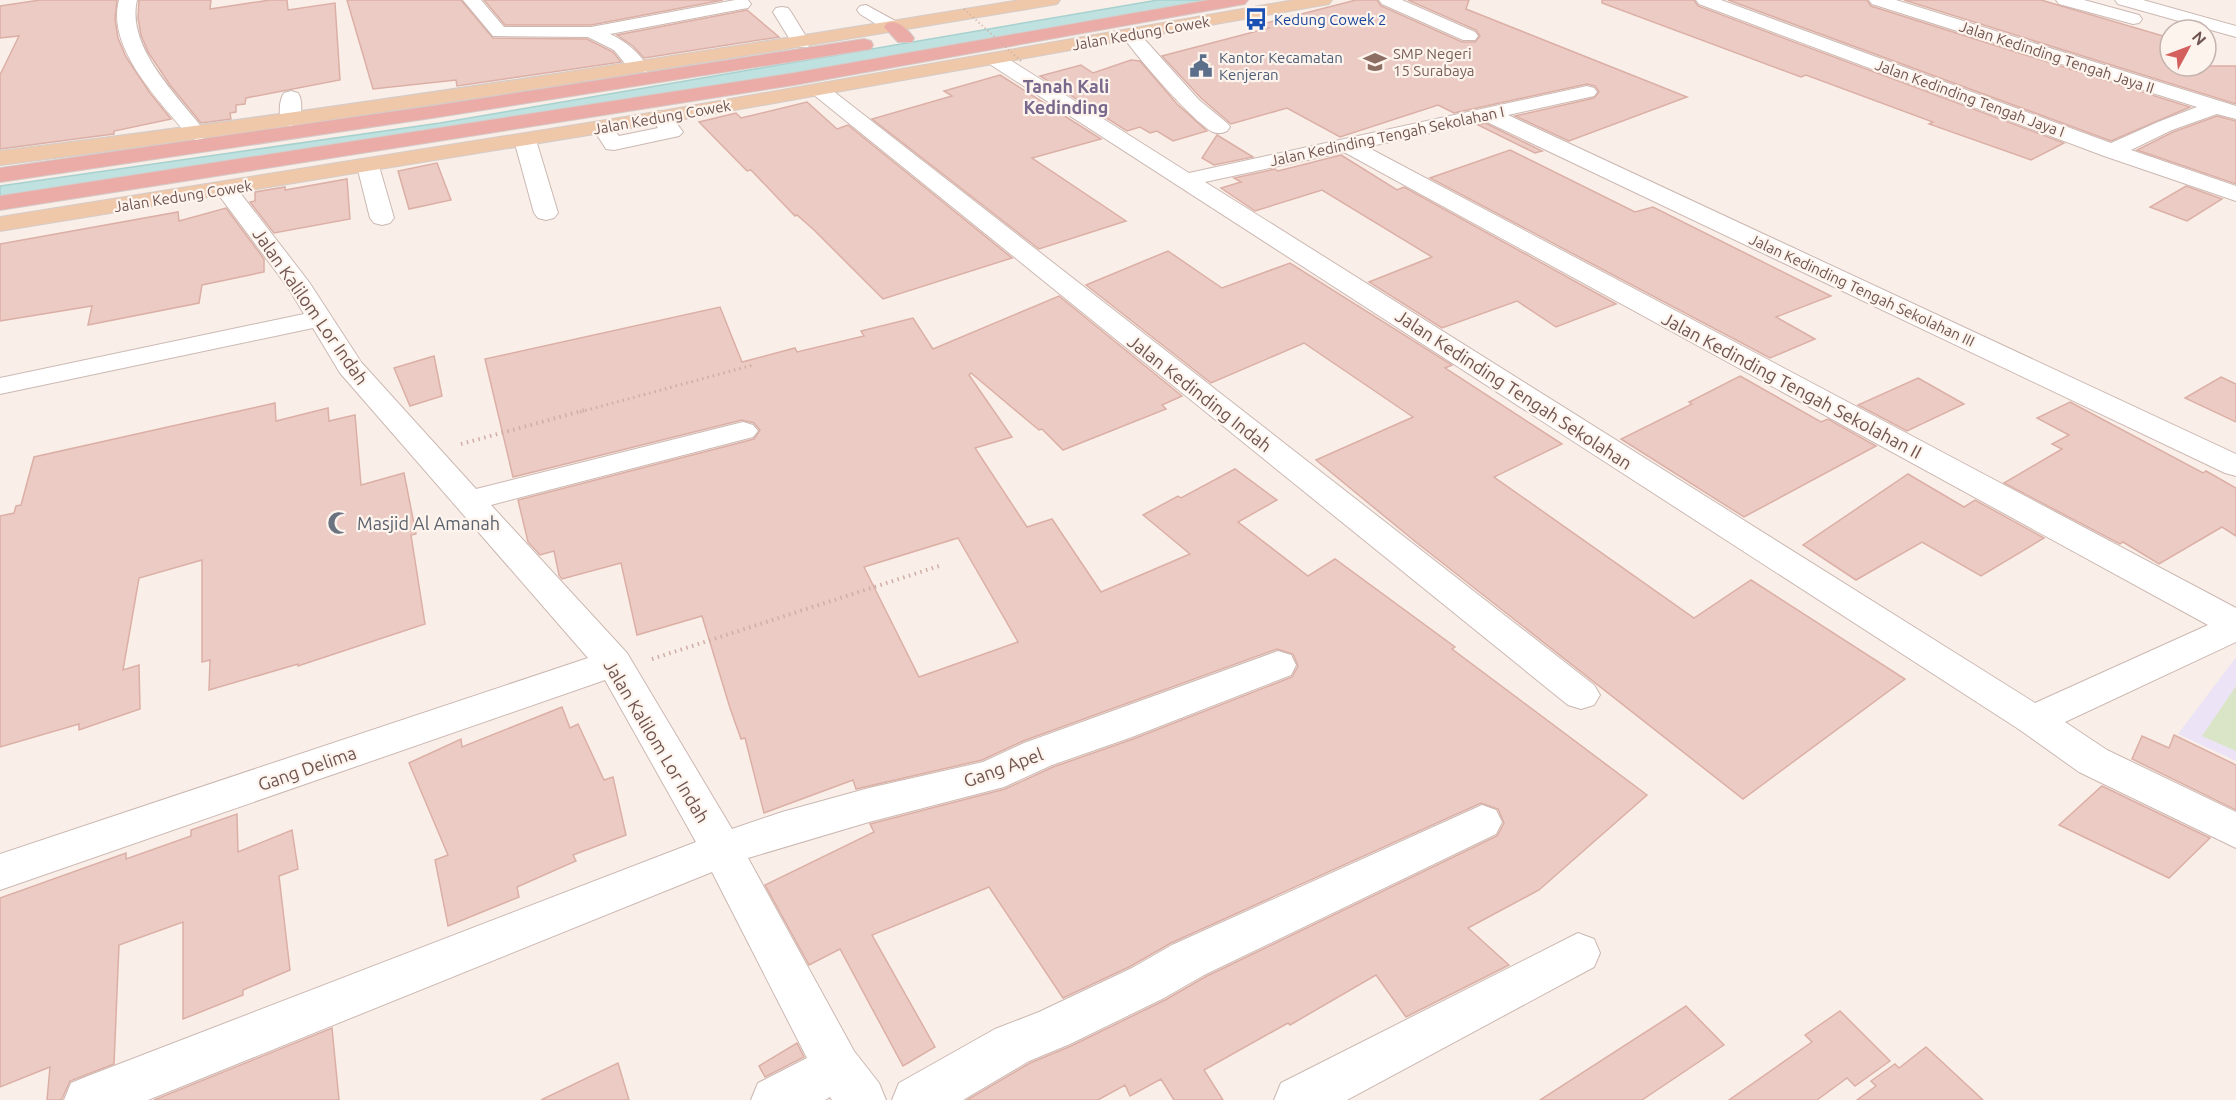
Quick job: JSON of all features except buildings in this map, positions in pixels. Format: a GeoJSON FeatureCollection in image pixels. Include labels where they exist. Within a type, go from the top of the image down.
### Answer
{"type":"FeatureCollection","features":[{"type":"Feature","properties":{"kind":"highway","name":"Jalan Kedung Cowek"},"geometry":{"type":"LineString","coordinates":[[0,203],[783,81],[1239,0]]}},
{"type":"Feature","properties":{"kind":"highway"},"geometry":{"type":"LineString","coordinates":[[0,175],[432,112],[1060,4]]}},
{"type":"Feature","properties":{"kind":"highway"},"geometry":{"type":"LineString","coordinates":[[1143,18],[1161,30]]}},
{"type":"Feature","properties":{"kind":"main road","name":"Jalan Kedung Cowek"},"geometry":{"type":"LineString","coordinates":[[660,117],[1323,0]]}},
{"type":"Feature","properties":{"kind":"main road"},"geometry":{"type":"LineString","coordinates":[[0,158],[197,134],[801,43],[899,32]]}},
{"type":"Feature","properties":{"kind":"main road","name":"Jalan Kedung Cowek"},"geometry":{"type":"LineString","coordinates":[[0,224],[226,190],[602,127]]}},
{"type":"Feature","properties":{"kind":"street"},"geometry":{"type":"LineString","coordinates":[[128,0],[124,16],[140,62],[197,134]]}},
{"type":"Feature","properties":{"kind":"street"},"geometry":{"type":"LineString","coordinates":[[472,0],[499,32],[591,32],[742,4]]}},
{"type":"Feature","properties":{"kind":"street"},"geometry":{"type":"LineString","coordinates":[[1388,0],[1469,36]]}},
{"type":"Feature","properties":{"kind":"street","name":"Jalan Kedinding Tengah Jaya I"},"geometry":{"type":"LineString","coordinates":[[1705,0],[2112,151],[2236,194]]}},
{"type":"Feature","properties":{"kind":"street","name":"Jalan Kedinding Tengah Jaya II"},"geometry":{"type":"LineString","coordinates":[[1878,0],[2236,114]]}},
{"type":"Feature","properties":{"kind":"street"},"geometry":{"type":"LineString","coordinates":[[2065,0],[2133,19]]}},
{"type":"Feature","properties":{"kind":"street"},"geometry":{"type":"LineString","coordinates":[[2124,0],[2236,32]]}},
{"type":"Feature","properties":{"kind":"street"},"geometry":{"type":"LineString","coordinates":[[866,10],[899,32]]}},
{"type":"Feature","properties":{"kind":"street"},"geometry":{"type":"LineString","coordinates":[[782,12],[801,43]]}},
{"type":"Feature","properties":{"kind":"street"},"geometry":{"type":"LineString","coordinates":[[591,32],[621,46],[639,68]]}},
{"type":"Feature","properties":{"kind":"street"},"geometry":{"type":"LineString","coordinates":[[1131,35],[1192,104],[1220,127]]}},
{"type":"Feature","properties":{"kind":"street","name":"Jalan Kedinding Tengah Sekolahan"},"geometry":{"type":"LineString","coordinates":[[995,59],[2034,720],[2093,761],[2236,831]]}},
{"type":"Feature","properties":{"kind":"street","name":"Jalan Kedinding Indah"},"geometry":{"type":"LineString","coordinates":[[821,90],[1581,695]]}},
{"type":"Feature","properties":{"kind":"street","name":"Jalan Kedinding Tengah Sekolahan I"},"geometry":{"type":"LineString","coordinates":[[1186,180],[1587,92]]}},
{"type":"Feature","properties":{"kind":"street"},"geometry":{"type":"LineString","coordinates":[[290,120],[291,97]]}},
{"type":"Feature","properties":{"kind":"street"},"geometry":{"type":"LineString","coordinates":[[2112,151],[2165,126],[2216,107]]}},
{"type":"Feature","properties":{"kind":"street","name":"Jalan Kedinding Tengah Sekolahan III"},"geometry":{"type":"LineString","coordinates":[[1488,114],[2236,466]]}},
{"type":"Feature","properties":{"kind":"street"},"geometry":{"type":"LineString","coordinates":[[602,127],[614,144],[672,132],[660,117]]}},
{"type":"Feature","properties":{"kind":"street"},"geometry":{"type":"LineString","coordinates":[[525,140],[546,213]]}},
{"type":"Feature","properties":{"kind":"street","name":"Jalan Kedinding Tengah Sekolahan II"},"geometry":{"type":"LineString","coordinates":[[1347,145],[2236,626]]}},
{"type":"Feature","properties":{"kind":"street"},"geometry":{"type":"LineString","coordinates":[[368,166],[382,218]]}},
{"type":"Feature","properties":{"kind":"street","name":"Jalan Kalilom Lor Indah"},"geometry":{"type":"LineString","coordinates":[[226,190],[271,245],[350,367],[616,666],[722,850],[850,1084]]}},
{"type":"Feature","properties":{"kind":"street"},"geometry":{"type":"LineString","coordinates":[[0,386],[320,318]]}},
{"type":"Feature","properties":{"kind":"street"},"geometry":{"type":"LineString","coordinates":[[469,501],[678,450],[743,431]]}},
{"type":"Feature","properties":{"kind":"street"},"geometry":{"type":"LineString","coordinates":[[2034,720],[2236,626]]}},
{"type":"Feature","properties":{"kind":"street","name":"Gang Apel"},"geometry":{"type":"LineString","coordinates":[[88,1100],[722,850],[782,829],[858,808],[990,776],[1038,754],[1119,726],[1278,665]]}},
{"type":"Feature","properties":{"kind":"street","name":"Gang Delima"},"geometry":{"type":"LineString","coordinates":[[0,872],[616,666]]}},
{"type":"Feature","properties":{"kind":"street"},"geometry":{"type":"LineString","coordinates":[[916,1100],[1012,1045],[1054,1028],[1148,983],[1188,960],[1482,822]]}},
{"type":"Feature","properties":{"kind":"street"},"geometry":{"type":"LineString","coordinates":[[1298,1100],[1578,953]]}},
{"type":"Feature","properties":{"kind":"street"},"geometry":{"type":"LineString","coordinates":[[775,1100],[850,1084]]}},
{"type":"Feature","properties":{"kind":"path"},"geometry":{"type":"LineString","coordinates":[[964,9],[1021,61]]}},
{"type":"Feature","properties":{"kind":"path"},"geometry":{"type":"LineString","coordinates":[[425,453],[753,365]]}},
{"type":"Feature","properties":{"kind":"path"},"geometry":{"type":"LineString","coordinates":[[616,666],[942,565]]}},
{"type":"Feature","properties":{"kind":"shaded area"},"geometry":{"type":"Polygon","coordinates":[[[2236,657],[2236,761],[2178,734],[2236,657]]]}},
{"type":"Feature","properties":{"kind":"green space"},"geometry":{"type":"Polygon","coordinates":[[[2236,686],[2236,751],[2202,736],[2236,686]]]}},
{"type":"Feature","properties":{"kind":"water"},"geometry":{"type":"Polygon","coordinates":[[[1158,0],[1217,0],[653,98],[0,197],[0,186],[440,123],[1158,0]]]}},
{"type":"Feature","properties":{"kind":"place","name":"Kedung Cowek 2"},"geometry":{"type":"Point","coordinates":[1256,19]}},
{"type":"Feature","properties":{"kind":"place","name":"SMP Negeri 15 Surabaya"},"geometry":{"type":"Point","coordinates":[1375,62]}},
{"type":"Feature","properties":{"kind":"place","name":"Kantor Kecamatan Kenjeran"},"geometry":{"type":"Point","coordinates":[1201,66]}},
{"type":"Feature","properties":{"kind":"place","name":"Masjid Al Amanah"},"geometry":{"type":"Point","coordinates":[339,523]}},
{"type":"Feature","properties":{"kind":"district","name":"Tanah Kali Kedinding"},"geometry":{"type":"Point","coordinates":[1066,96]}}]}
